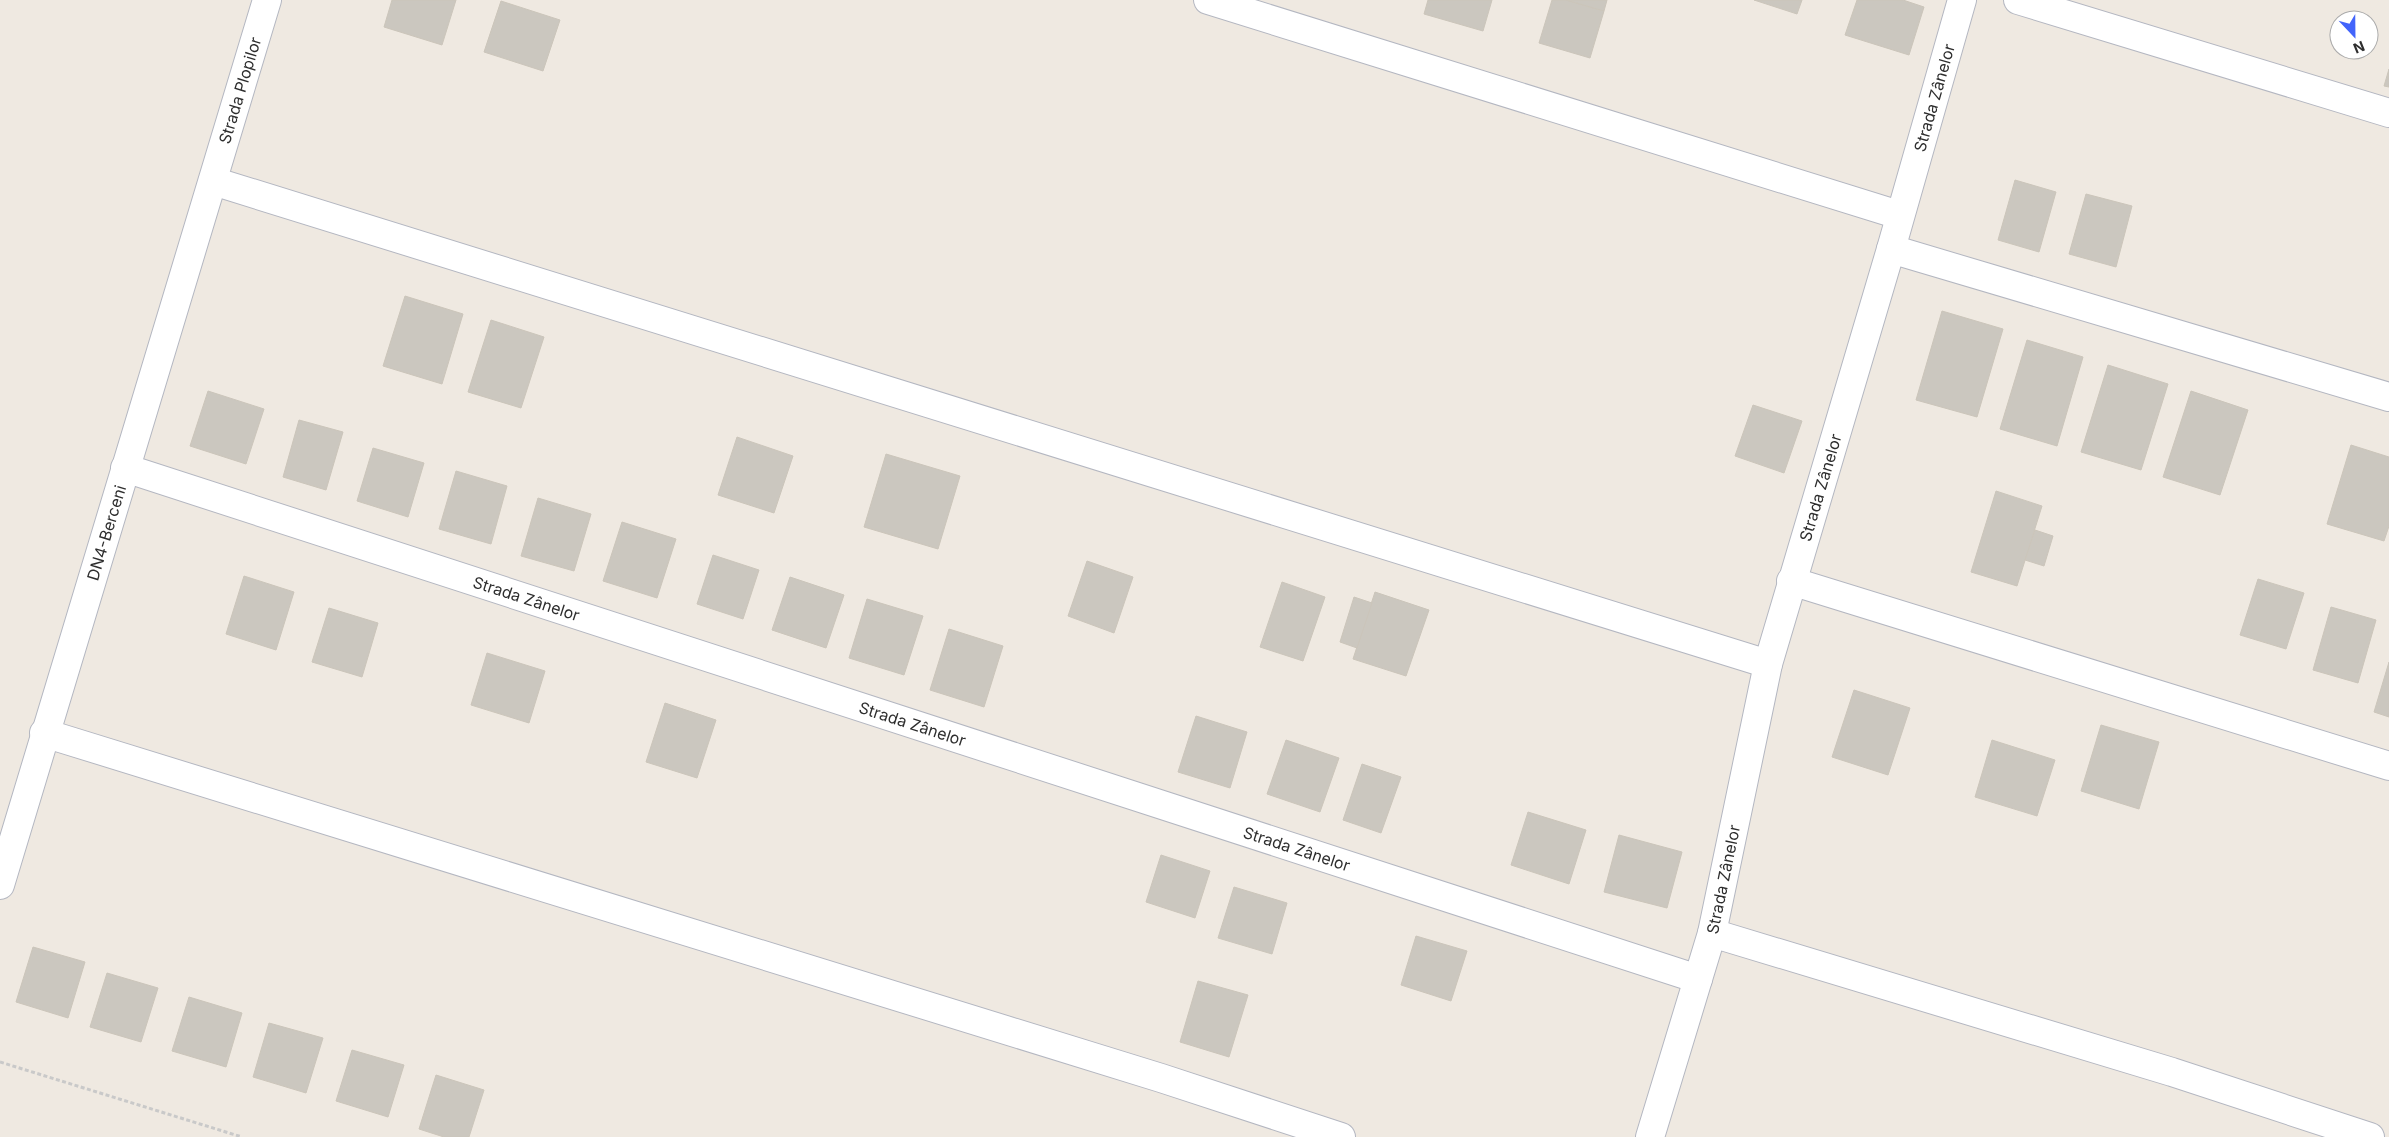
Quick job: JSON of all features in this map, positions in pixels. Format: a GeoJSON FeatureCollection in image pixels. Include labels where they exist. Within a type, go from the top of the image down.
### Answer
{"type":"FeatureCollection","features":[{"type":"Feature","properties":{"kind":"street","name":"Strada Plopilor"},"geometry":{"type":"LineString","coordinates":[[213,180],[266,0]]}},
{"type":"Feature","properties":{"kind":"street"},"geometry":{"type":"LineString","coordinates":[[1208,0],[1899,215]]}},
{"type":"Feature","properties":{"kind":"street","name":"Strada Zânelor"},"geometry":{"type":"LineString","coordinates":[[1650,1137],[1712,933],[1768,664],[1891,249],[1899,215],[1962,0]]}},
{"type":"Feature","properties":{"kind":"street"},"geometry":{"type":"LineString","coordinates":[[2018,0],[2389,114]]}},
{"type":"Feature","properties":{"kind":"street","name":"DN4-Berceni"},"geometry":{"type":"LineString","coordinates":[[0,885],[44,733],[213,180]]}},
{"type":"Feature","properties":{"kind":"street"},"geometry":{"type":"LineString","coordinates":[[213,180],[1768,664]]}},
{"type":"Feature","properties":{"kind":"street"},"geometry":{"type":"LineString","coordinates":[[1891,249],[2389,397]]}},
{"type":"Feature","properties":{"kind":"street","name":"Strada Zânelor"},"geometry":{"type":"LineString","coordinates":[[126,468],[1698,979]]}},
{"type":"Feature","properties":{"kind":"street"},"geometry":{"type":"LineString","coordinates":[[1792,581],[2389,766]]}},
{"type":"Feature","properties":{"kind":"street"},"geometry":{"type":"LineString","coordinates":[[44,733],[1161,1078],[1341,1137]]}},
{"type":"Feature","properties":{"kind":"street"},"geometry":{"type":"LineString","coordinates":[[1712,933],[2172,1072],[2370,1137]]}},
{"type":"Feature","properties":{"kind":"path"},"geometry":{"type":"LineString","coordinates":[[0,1062],[242,1137]]}},
{"type":"Feature","properties":{"kind":"building"},"geometry":{"type":"Polygon","coordinates":[[[392,0],[456,0],[442,45],[384,27],[392,0]]]}},
{"type":"Feature","properties":{"kind":"building"},"geometry":{"type":"Polygon","coordinates":[[[1428,0],[1492,0],[1483,31],[1424,14],[1428,0]]]}},
{"type":"Feature","properties":{"kind":"building"},"geometry":{"type":"Polygon","coordinates":[[[1552,0],[1566,0],[1604,11],[1590,58],[1539,43],[1552,0]]]}},
{"type":"Feature","properties":{"kind":"building"},"geometry":{"type":"Polygon","coordinates":[[[1566,0],[1607,0],[1604,11],[1566,0]]]}},
{"type":"Feature","properties":{"kind":"building"},"geometry":{"type":"Polygon","coordinates":[[[1754,0],[1802,0],[1797,14],[1754,0]]]}},
{"type":"Feature","properties":{"kind":"building"},"geometry":{"type":"Polygon","coordinates":[[[1857,0],[1903,0],[1924,7],[1909,55],[1845,35],[1857,0]]]}},
{"type":"Feature","properties":{"kind":"building"},"geometry":{"type":"Polygon","coordinates":[[[501,1],[560,20],[543,71],[484,52],[501,1]]]}},
{"type":"Feature","properties":{"kind":"building"},"geometry":{"type":"Polygon","coordinates":[[[2389,69],[2389,87],[2384,86],[2389,69]]]}},
{"type":"Feature","properties":{"kind":"building"},"geometry":{"type":"Polygon","coordinates":[[[2015,180],[2056,192],[2039,252],[1998,240],[2015,180]]]}},
{"type":"Feature","properties":{"kind":"building"},"geometry":{"type":"Polygon","coordinates":[[[2086,194],[2132,206],[2116,267],[2069,254],[2086,194]]]}},
{"type":"Feature","properties":{"kind":"building"},"geometry":{"type":"Polygon","coordinates":[[[405,296],[463,314],[442,384],[383,366],[405,296]]]}},
{"type":"Feature","properties":{"kind":"building"},"geometry":{"type":"Polygon","coordinates":[[[1942,311],[2003,329],[1977,417],[1916,400],[1942,311]]]}},
{"type":"Feature","properties":{"kind":"building"},"geometry":{"type":"Polygon","coordinates":[[[491,320],[544,337],[521,408],[468,392],[491,320]]]}},
{"type":"Feature","properties":{"kind":"building"},"geometry":{"type":"Polygon","coordinates":[[[2027,340],[2083,357],[2057,446],[2000,429],[2027,340]]]}},
{"type":"Feature","properties":{"kind":"building"},"geometry":{"type":"Polygon","coordinates":[[[2108,365],[2168,384],[2141,470],[2081,452],[2108,365]]]}},
{"type":"Feature","properties":{"kind":"building"},"geometry":{"type":"Polygon","coordinates":[[[208,391],[264,409],[246,464],[190,446],[208,391]]]}},
{"type":"Feature","properties":{"kind":"building"},"geometry":{"type":"Polygon","coordinates":[[[2191,391],[2248,410],[2220,495],[2163,477],[2191,391]]]}},
{"type":"Feature","properties":{"kind":"building"},"geometry":{"type":"Polygon","coordinates":[[[1753,405],[1802,421],[1784,473],[1735,456],[1753,405]]]}},
{"type":"Feature","properties":{"kind":"building"},"geometry":{"type":"Polygon","coordinates":[[[299,420],[343,432],[326,490],[283,477],[299,420]]]}},
{"type":"Feature","properties":{"kind":"building"},"geometry":{"type":"Polygon","coordinates":[[[737,437],[793,456],[774,513],[718,495],[737,437]]]}},
{"type":"Feature","properties":{"kind":"building"},"geometry":{"type":"Polygon","coordinates":[[[2351,445],[2389,457],[2389,526],[2384,541],[2327,524],[2351,445]]]}},
{"type":"Feature","properties":{"kind":"building"},"geometry":{"type":"Polygon","coordinates":[[[373,448],[424,463],[408,517],[357,501],[373,448]]]}},
{"type":"Feature","properties":{"kind":"building"},"geometry":{"type":"Polygon","coordinates":[[[886,454],[960,476],[938,549],[864,527],[886,454]]]}},
{"type":"Feature","properties":{"kind":"building"},"geometry":{"type":"Polygon","coordinates":[[[456,471],[507,486],[491,544],[439,529],[456,471]]]}},
{"type":"Feature","properties":{"kind":"building"},"geometry":{"type":"Polygon","coordinates":[[[1996,491],[2042,506],[2017,586],[1971,572],[1996,491]]]}},
{"type":"Feature","properties":{"kind":"building"},"geometry":{"type":"Polygon","coordinates":[[[538,498],[591,514],[574,571],[521,556],[538,498]]]}},
{"type":"Feature","properties":{"kind":"building"},"geometry":{"type":"Polygon","coordinates":[[[622,522],[676,539],[657,598],[603,581],[622,522]]]}},
{"type":"Feature","properties":{"kind":"building"},"geometry":{"type":"Polygon","coordinates":[[[2035,530],[2053,536],[2044,566],[2025,560],[2035,530]]]}},
{"type":"Feature","properties":{"kind":"building"},"geometry":{"type":"Polygon","coordinates":[[[713,555],[759,570],[743,619],[697,604],[713,555]]]}},
{"type":"Feature","properties":{"kind":"building"},"geometry":{"type":"Polygon","coordinates":[[[1087,561],[1133,577],[1114,633],[1068,616],[1087,561]]]}},
{"type":"Feature","properties":{"kind":"building"},"geometry":{"type":"Polygon","coordinates":[[[244,576],[294,592],[276,650],[226,634],[244,576]]]}},
{"type":"Feature","properties":{"kind":"building"},"geometry":{"type":"Polygon","coordinates":[[[790,577],[844,595],[826,648],[772,630],[790,577]]]}},
{"type":"Feature","properties":{"kind":"building"},"geometry":{"type":"Polygon","coordinates":[[[2258,579],[2304,593],[2286,649],[2240,635],[2258,579]]]}},
{"type":"Feature","properties":{"kind":"building"},"geometry":{"type":"Polygon","coordinates":[[[1282,582],[1325,597],[1303,661],[1260,647],[1282,582]]]}},
{"type":"Feature","properties":{"kind":"building"},"geometry":{"type":"Polygon","coordinates":[[[1375,592],[1429,610],[1406,676],[1353,659],[1375,592]]]}},
{"type":"Feature","properties":{"kind":"building"},"geometry":{"type":"Polygon","coordinates":[[[1354,597],[1372,603],[1357,648],[1340,642],[1354,597]]]}},
{"type":"Feature","properties":{"kind":"building"},"geometry":{"type":"Polygon","coordinates":[[[867,599],[923,616],[904,675],[849,658],[867,599]]]}},
{"type":"Feature","properties":{"kind":"building"},"geometry":{"type":"Polygon","coordinates":[[[2331,607],[2376,620],[2358,683],[2313,670],[2331,607]]]}},
{"type":"Feature","properties":{"kind":"building"},"geometry":{"type":"Polygon","coordinates":[[[329,608],[378,623],[362,677],[312,662],[329,608]]]}},
{"type":"Feature","properties":{"kind":"building"},"geometry":{"type":"Polygon","coordinates":[[[949,629],[1003,646],[984,707],[930,690],[949,629]]]}},
{"type":"Feature","properties":{"kind":"building"},"geometry":{"type":"Polygon","coordinates":[[[487,653],[545,671],[529,723],[471,705],[487,653]]]}},
{"type":"Feature","properties":{"kind":"building"},"geometry":{"type":"Polygon","coordinates":[[[2389,662],[2389,717],[2374,712],[2389,662]]]}},
{"type":"Feature","properties":{"kind":"building"},"geometry":{"type":"Polygon","coordinates":[[[1854,690],[1910,708],[1888,775],[1832,757],[1854,690]]]}},
{"type":"Feature","properties":{"kind":"building"},"geometry":{"type":"Polygon","coordinates":[[[665,703],[716,720],[697,778],[646,762],[665,703]]]}},
{"type":"Feature","properties":{"kind":"building"},"geometry":{"type":"Polygon","coordinates":[[[1196,716],[1247,732],[1230,788],[1178,772],[1196,716]]]}},
{"type":"Feature","properties":{"kind":"building"},"geometry":{"type":"Polygon","coordinates":[[[2101,725],[2159,742],[2139,809],[2081,791],[2101,725]]]}},
{"type":"Feature","properties":{"kind":"building"},"geometry":{"type":"Polygon","coordinates":[[[1286,740],[1339,758],[1320,812],[1267,794],[1286,740]]]}},
{"type":"Feature","properties":{"kind":"building"},"geometry":{"type":"Polygon","coordinates":[[[1992,740],[2055,760],[2037,816],[1975,797],[1992,740]]]}},
{"type":"Feature","properties":{"kind":"building"},"geometry":{"type":"Polygon","coordinates":[[[1362,764],[1401,777],[1381,833],[1343,820],[1362,764]]]}},
{"type":"Feature","properties":{"kind":"building"},"geometry":{"type":"Polygon","coordinates":[[[1528,812],[1586,830],[1569,884],[1511,865],[1528,812]]]}},
{"type":"Feature","properties":{"kind":"building"},"geometry":{"type":"Polygon","coordinates":[[[1619,835],[1682,852],[1667,908],[1604,892],[1619,835]]]}},
{"type":"Feature","properties":{"kind":"building"},"geometry":{"type":"Polygon","coordinates":[[[1161,855],[1210,871],[1195,918],[1146,902],[1161,855]]]}},
{"type":"Feature","properties":{"kind":"building"},"geometry":{"type":"Polygon","coordinates":[[[1234,887],[1287,903],[1272,954],[1218,938],[1234,887]]]}},
{"type":"Feature","properties":{"kind":"building"},"geometry":{"type":"Polygon","coordinates":[[[1416,936],[1467,951],[1451,1001],[1401,985],[1416,936]]]}},
{"type":"Feature","properties":{"kind":"building"},"geometry":{"type":"Polygon","coordinates":[[[33,947],[85,962],[68,1018],[16,1002],[33,947]]]}},
{"type":"Feature","properties":{"kind":"building"},"geometry":{"type":"Polygon","coordinates":[[[107,973],[158,988],[141,1042],[90,1027],[107,973]]]}},
{"type":"Feature","properties":{"kind":"building"},"geometry":{"type":"Polygon","coordinates":[[[1198,981],[1248,995],[1229,1057],[1180,1042],[1198,981]]]}},
{"type":"Feature","properties":{"kind":"building"},"geometry":{"type":"Polygon","coordinates":[[[189,997],[242,1013],[226,1067],[172,1051],[189,997]]]}},
{"type":"Feature","properties":{"kind":"building"},"geometry":{"type":"Polygon","coordinates":[[[269,1023],[323,1038],[306,1093],[253,1077],[269,1023]]]}},
{"type":"Feature","properties":{"kind":"building"},"geometry":{"type":"Polygon","coordinates":[[[352,1050],[404,1065],[388,1117],[336,1101],[352,1050]]]}},
{"type":"Feature","properties":{"kind":"building"},"geometry":{"type":"Polygon","coordinates":[[[436,1075],[484,1090],[469,1137],[444,1137],[419,1129],[436,1075]]]}}]}
